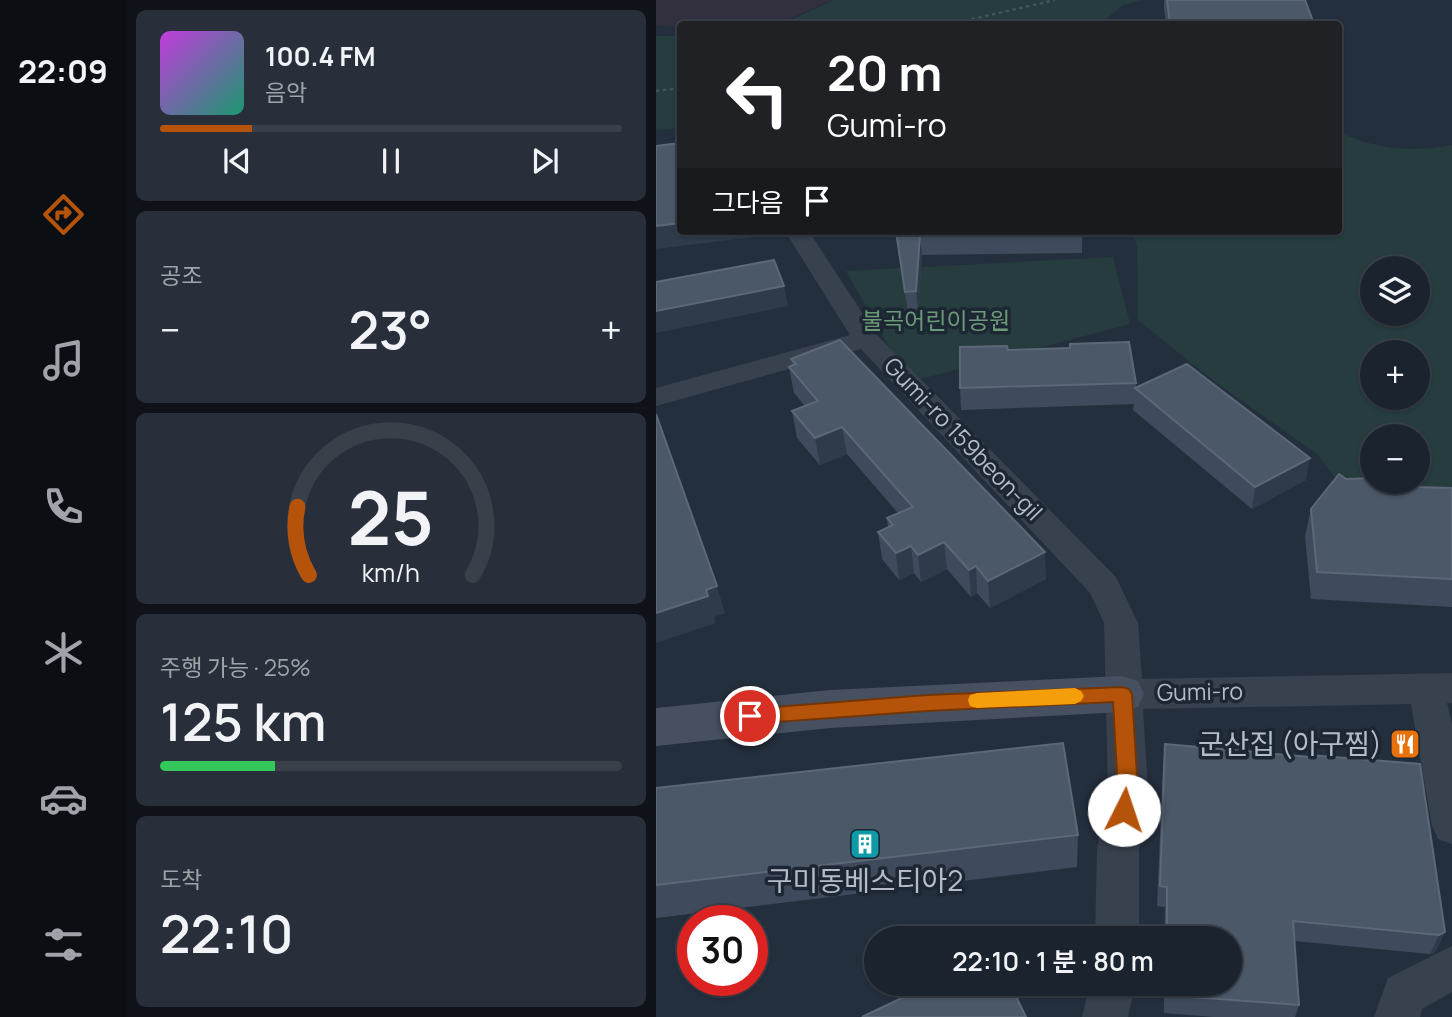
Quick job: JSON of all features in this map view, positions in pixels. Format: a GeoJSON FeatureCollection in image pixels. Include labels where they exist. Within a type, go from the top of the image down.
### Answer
{"type":"FeatureCollection","features":[{"type":"Feature","properties":{"kind":"street"},"geometry":{"type":"LineString","coordinates":[[801,235],[866,339]]}},
{"type":"Feature","properties":{"kind":"street","name":"Gumi-ro 159beon-gil"},"geometry":{"type":"LineString","coordinates":[[656,397],[866,339],[1104,586],[1121,623],[1128,791],[1117,849],[1117,926]]}},
{"type":"Feature","properties":{"kind":"street"},"geometry":{"type":"LineString","coordinates":[[1439,688],[1452,826]]}},
{"type":"Feature","properties":{"kind":"street","name":"Gumi-ro"},"geometry":{"type":"LineString","coordinates":[[656,727],[887,706],[1122,694],[1439,688]]}},
{"type":"Feature","properties":{"kind":"street"},"geometry":{"type":"LineString","coordinates":[[1397,1017],[1404,994],[1452,968]]}},
{"type":"Feature","properties":{"kind":"street"},"geometry":{"type":"LineString","coordinates":[[1105,1017],[1110,996]]}},
{"type":"Feature","properties":{"kind":"path"},"geometry":{"type":"LineString","coordinates":[[964,21],[1055,0]]}},
{"type":"Feature","properties":{"kind":"path"},"geometry":{"type":"LineString","coordinates":[[656,91],[677,88]]}},
{"type":"Feature","properties":{"kind":"shaded area"},"geometry":{"type":"Polygon","coordinates":[[[656,0],[831,0],[781,21],[677,21],[677,27],[656,26],[656,0]]]}},
{"type":"Feature","properties":{"kind":"green space"},"geometry":{"type":"Polygon","coordinates":[[[834,0],[1143,0],[1123,5],[1104,21],[788,21],[834,0]]]}},
{"type":"Feature","properties":{"kind":"green space"},"geometry":{"type":"Polygon","coordinates":[[[656,36],[677,36],[677,128],[656,130],[656,36]]]}},
{"type":"Feature","properties":{"kind":"green space"},"geometry":{"type":"Polygon","coordinates":[[[1342,133],[1394,148],[1423,149],[1452,145],[1452,504],[1379,494],[1430,494],[1430,424],[1360,424],[1360,491],[1343,489],[1317,454],[1211,379],[1138,320],[1137,247],[1134,235],[1342,235],[1342,133]]]}},
{"type":"Feature","properties":{"kind":"green space","name":"불곡어린이공원"},"geometry":{"type":"Polygon","coordinates":[[[1113,257],[1130,324],[909,382],[846,271],[1113,257]]]}},
{"type":"Feature","properties":{"kind":"building"},"geometry":{"type":"Polygon","coordinates":[[[1167,0],[1305,0],[1313,21],[1170,21],[1167,0]]]}},
{"type":"Feature","properties":{"kind":"building"},"geometry":{"type":"Polygon","coordinates":[[[677,143],[677,223],[656,226],[656,146],[677,143]]]}},
{"type":"Feature","properties":{"kind":"building"},"geometry":{"type":"Polygon","coordinates":[[[897,235],[920,235],[916,291],[905,292],[897,235]]]}},
{"type":"Feature","properties":{"kind":"building"},"geometry":{"type":"Polygon","coordinates":[[[774,260],[784,286],[656,311],[656,282],[774,260]]]}},
{"type":"Feature","properties":{"kind":"building"},"geometry":{"type":"Polygon","coordinates":[[[840,340],[1045,552],[988,581],[976,566],[969,570],[944,542],[918,555],[911,546],[896,553],[878,532],[893,525],[887,518],[913,507],[842,427],[815,438],[792,411],[818,401],[789,367],[796,364],[791,359],[840,340]]]}},
{"type":"Feature","properties":{"kind":"building"},"geometry":{"type":"Polygon","coordinates":[[[1129,342],[1136,383],[960,388],[960,347],[1007,346],[1008,350],[1129,342]]]}},
{"type":"Feature","properties":{"kind":"building"},"geometry":{"type":"Polygon","coordinates":[[[1187,364],[1310,458],[1255,487],[1135,388],[1187,364]]]}},
{"type":"Feature","properties":{"kind":"building"},"geometry":{"type":"Polygon","coordinates":[[[656,414],[717,586],[706,590],[708,596],[656,613],[656,414]]]}},
{"type":"Feature","properties":{"kind":"building"},"geometry":{"type":"Polygon","coordinates":[[[1339,474],[1346,479],[1360,478],[1360,494],[1430,494],[1430,487],[1452,488],[1452,579],[1317,572],[1311,509],[1339,474]]]}},
{"type":"Feature","properties":{"kind":"building","name":"구미동베스티아2"},"geometry":{"type":"Polygon","coordinates":[[[1063,743],[1078,835],[656,885],[656,788],[1063,743]]]}},
{"type":"Feature","properties":{"kind":"building"},"geometry":{"type":"Polygon","coordinates":[[[1165,744],[1420,764],[1445,932],[1439,935],[1293,921],[1299,1005],[1180,996],[1242,996],[1242,926],[1167,926],[1167,887],[1160,886],[1165,744]]]}},
{"type":"Feature","properties":{"kind":"building"},"geometry":{"type":"Polygon","coordinates":[[[906,996],[1016,996],[1026,1017],[862,1017],[906,996]]]}},
{"type":"Feature","properties":{"kind":"slow traffic"},"geometry":{"type":"LineString","coordinates":[[977,700],[1075,696]]}},
{"type":"Feature","properties":{"kind":"place","name":"군산집 (아구찜)"},"geometry":{"type":"Point","coordinates":[1405,744]}},
{"type":"Feature","properties":{"kind":"place","name":"구미동베스티아2"},"geometry":{"type":"Point","coordinates":[865,844]}},
{"type":"Feature","properties":{"kind":"route"},"geometry":{"type":"LineString","coordinates":[[750,716],[927,703],[1122,694],[1128,791],[1124,810]]}}]}
